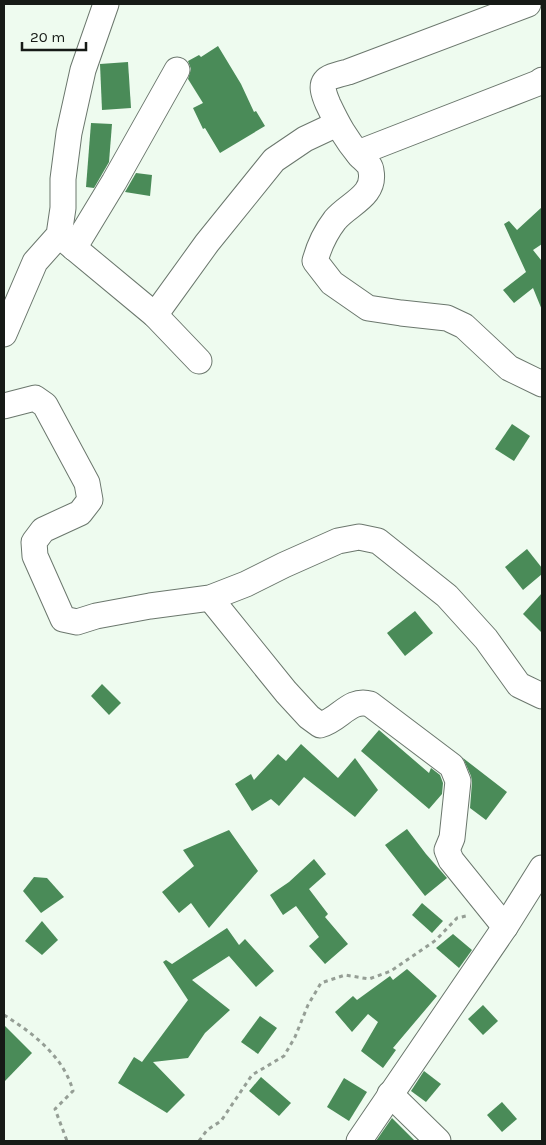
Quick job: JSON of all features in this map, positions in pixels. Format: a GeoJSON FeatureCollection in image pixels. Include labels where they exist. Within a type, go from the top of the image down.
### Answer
{"type":"FeatureCollection","features":[{"type":"Feature","properties":{"kind":"street"},"geometry":{"type":"LineString","coordinates":[[106,4],[83,70],[69,133],[63,180],[66,242],[155,315],[199,361]]}},
{"type":"Feature","properties":{"kind":"street"},"geometry":{"type":"LineString","coordinates":[[528,4],[348,72],[330,76],[325,80],[322,85],[323,92],[337,124],[345,138],[371,168],[372,183],[365,194],[336,219],[321,241],[315,261],[332,283],[368,308],[447,318],[464,326],[509,368],[542,384]]}},
{"type":"Feature","properties":{"kind":"street"},"geometry":{"type":"LineString","coordinates":[[4,334],[35,262],[66,242],[114,182],[177,70]]}},
{"type":"Feature","properties":{"kind":"street"},"geometry":{"type":"LineString","coordinates":[[358,153],[542,80]]}},
{"type":"Feature","properties":{"kind":"street"},"geometry":{"type":"LineString","coordinates":[[155,315],[207,243],[274,160],[305,139],[337,124]]}},
{"type":"Feature","properties":{"kind":"street"},"geometry":{"type":"LineString","coordinates":[[4,406],[35,398],[45,405],[86,483],[90,500],[80,513],[43,530],[34,542],[35,556],[63,619],[77,622],[96,616],[150,606],[210,598],[246,584],[338,541],[359,537],[378,540],[447,596],[486,639],[519,685],[542,696]]}},
{"type":"Feature","properties":{"kind":"street"},"geometry":{"type":"LineString","coordinates":[[210,598],[286,692],[320,726],[330,722],[351,706],[361,702],[370,704],[452,766],[458,781],[452,838],[447,850],[451,860],[498,918]]}},
{"type":"Feature","properties":{"kind":"street"},"geometry":{"type":"LineString","coordinates":[[358,1141],[390,1094],[498,918],[542,868]]}},
{"type":"Feature","properties":{"kind":"street"},"geometry":{"type":"LineString","coordinates":[[390,1094],[438,1141]]}},
{"type":"Feature","properties":{"kind":"path"},"geometry":{"type":"LineString","coordinates":[[199,1141],[208,1130],[221,1121],[252,1075],[284,1056],[295,1037],[308,1004],[321,983],[345,975],[369,979],[391,971],[436,940],[458,918],[498,918]]}},
{"type":"Feature","properties":{"kind":"path"},"geometry":{"type":"LineString","coordinates":[[4,1015],[47,1047],[69,1078],[73,1092],[55,1109],[67,1141]]}},
{"type":"Feature","properties":{"kind":"building"},"geometry":{"type":"Polygon","coordinates":[[[218,46],[241,84],[254,112],[256,111],[265,126],[220,153],[205,128],[203,129],[193,108],[203,103],[188,79],[191,69],[188,61],[199,55],[201,57],[218,46]]]}},
{"type":"Feature","properties":{"kind":"building"},"geometry":{"type":"Polygon","coordinates":[[[128,62],[131,108],[102,110],[100,64],[128,62]]]}},
{"type":"Feature","properties":{"kind":"building"},"geometry":{"type":"Polygon","coordinates":[[[91,123],[112,124],[109,162],[94,188],[86,187],[91,123]]]}},
{"type":"Feature","properties":{"kind":"building"},"geometry":{"type":"Polygon","coordinates":[[[136,173],[152,175],[150,196],[125,192],[136,173]]]}},
{"type":"Feature","properties":{"kind":"building"},"geometry":{"type":"Polygon","coordinates":[[[542,207],[542,244],[533,250],[542,259],[542,310],[533,288],[514,303],[503,290],[526,272],[504,224],[509,221],[517,230],[542,207]]]}},
{"type":"Feature","properties":{"kind":"building"},"geometry":{"type":"Polygon","coordinates":[[[512,424],[530,436],[514,461],[495,449],[512,424]]]}},
{"type":"Feature","properties":{"kind":"building"},"geometry":{"type":"Polygon","coordinates":[[[527,549],[542,568],[542,574],[523,590],[505,567],[527,549]]]}},
{"type":"Feature","properties":{"kind":"building"},"geometry":{"type":"Polygon","coordinates":[[[542,593],[542,633],[523,614],[542,593]]]}},
{"type":"Feature","properties":{"kind":"building"},"geometry":{"type":"Polygon","coordinates":[[[415,611],[433,633],[405,656],[387,633],[415,611]]]}},
{"type":"Feature","properties":{"kind":"building"},"geometry":{"type":"Polygon","coordinates":[[[102,684],[121,703],[109,715],[91,696],[102,684]]]}},
{"type":"Feature","properties":{"kind":"building"},"geometry":{"type":"Polygon","coordinates":[[[379,730],[429,773],[431,768],[440,775],[443,783],[442,794],[429,809],[361,751],[379,730]]]}},
{"type":"Feature","properties":{"kind":"building"},"geometry":{"type":"Polygon","coordinates":[[[301,744],[338,778],[355,758],[378,790],[355,817],[304,777],[279,806],[271,799],[252,811],[235,784],[251,774],[254,780],[278,754],[286,761],[301,744]]]}},
{"type":"Feature","properties":{"kind":"building"},"geometry":{"type":"Polygon","coordinates":[[[463,758],[507,792],[486,820],[470,808],[472,782],[463,758]]]}},
{"type":"Feature","properties":{"kind":"building"},"geometry":{"type":"Polygon","coordinates":[[[407,829],[447,878],[425,896],[385,845],[407,829]]]}},
{"type":"Feature","properties":{"kind":"building"},"geometry":{"type":"Polygon","coordinates":[[[229,830],[258,871],[209,928],[191,903],[179,913],[162,892],[194,866],[183,850],[229,830]]]}},
{"type":"Feature","properties":{"kind":"building"},"geometry":{"type":"Polygon","coordinates":[[[314,859],[326,874],[309,889],[328,914],[325,917],[348,944],[325,964],[309,946],[319,937],[296,906],[283,915],[270,895],[289,882],[314,859]]]}},
{"type":"Feature","properties":{"kind":"building"},"geometry":{"type":"Polygon","coordinates":[[[34,877],[47,878],[64,897],[41,913],[23,891],[34,877]]]}},
{"type":"Feature","properties":{"kind":"building"},"geometry":{"type":"Polygon","coordinates":[[[422,903],[443,921],[432,933],[412,915],[422,903]]]}},
{"type":"Feature","properties":{"kind":"building"},"geometry":{"type":"Polygon","coordinates":[[[42,921],[58,940],[42,955],[25,941],[42,921]]]}},
{"type":"Feature","properties":{"kind":"building"},"geometry":{"type":"Polygon","coordinates":[[[227,928],[239,945],[245,939],[274,971],[256,987],[229,956],[192,980],[230,1010],[205,1033],[188,1058],[153,1062],[185,1095],[167,1113],[118,1083],[134,1057],[142,1062],[188,1000],[163,962],[166,960],[172,964],[227,928]]]}},
{"type":"Feature","properties":{"kind":"building"},"geometry":{"type":"Polygon","coordinates":[[[453,934],[472,950],[459,968],[436,948],[453,934]]]}},
{"type":"Feature","properties":{"kind":"building"},"geometry":{"type":"Polygon","coordinates":[[[407,969],[437,996],[393,1048],[396,1050],[383,1068],[361,1051],[378,1022],[368,1014],[352,1032],[335,1012],[353,996],[357,1000],[390,976],[393,980],[407,969]]]}},
{"type":"Feature","properties":{"kind":"building"},"geometry":{"type":"Polygon","coordinates":[[[483,1005],[498,1021],[483,1035],[468,1019],[483,1005]]]}},
{"type":"Feature","properties":{"kind":"building"},"geometry":{"type":"Polygon","coordinates":[[[260,1016],[277,1028],[258,1054],[241,1042],[260,1016]]]}},
{"type":"Feature","properties":{"kind":"building"},"geometry":{"type":"Polygon","coordinates":[[[4,1025],[32,1053],[4,1082],[4,1025]]]}},
{"type":"Feature","properties":{"kind":"building"},"geometry":{"type":"Polygon","coordinates":[[[424,1071],[441,1084],[426,1102],[411,1091],[424,1071]]]}},
{"type":"Feature","properties":{"kind":"building"},"geometry":{"type":"Polygon","coordinates":[[[261,1077],[291,1103],[279,1116],[249,1091],[261,1077]]]}},
{"type":"Feature","properties":{"kind":"building"},"geometry":{"type":"Polygon","coordinates":[[[344,1078],[367,1092],[349,1121],[327,1107],[344,1078]]]}},
{"type":"Feature","properties":{"kind":"building"},"geometry":{"type":"Polygon","coordinates":[[[502,1102],[517,1119],[502,1132],[487,1115],[502,1102]]]}},
{"type":"Feature","properties":{"kind":"building"},"geometry":{"type":"Polygon","coordinates":[[[392,1118],[415,1141],[376,1141],[392,1118]]]}}]}
